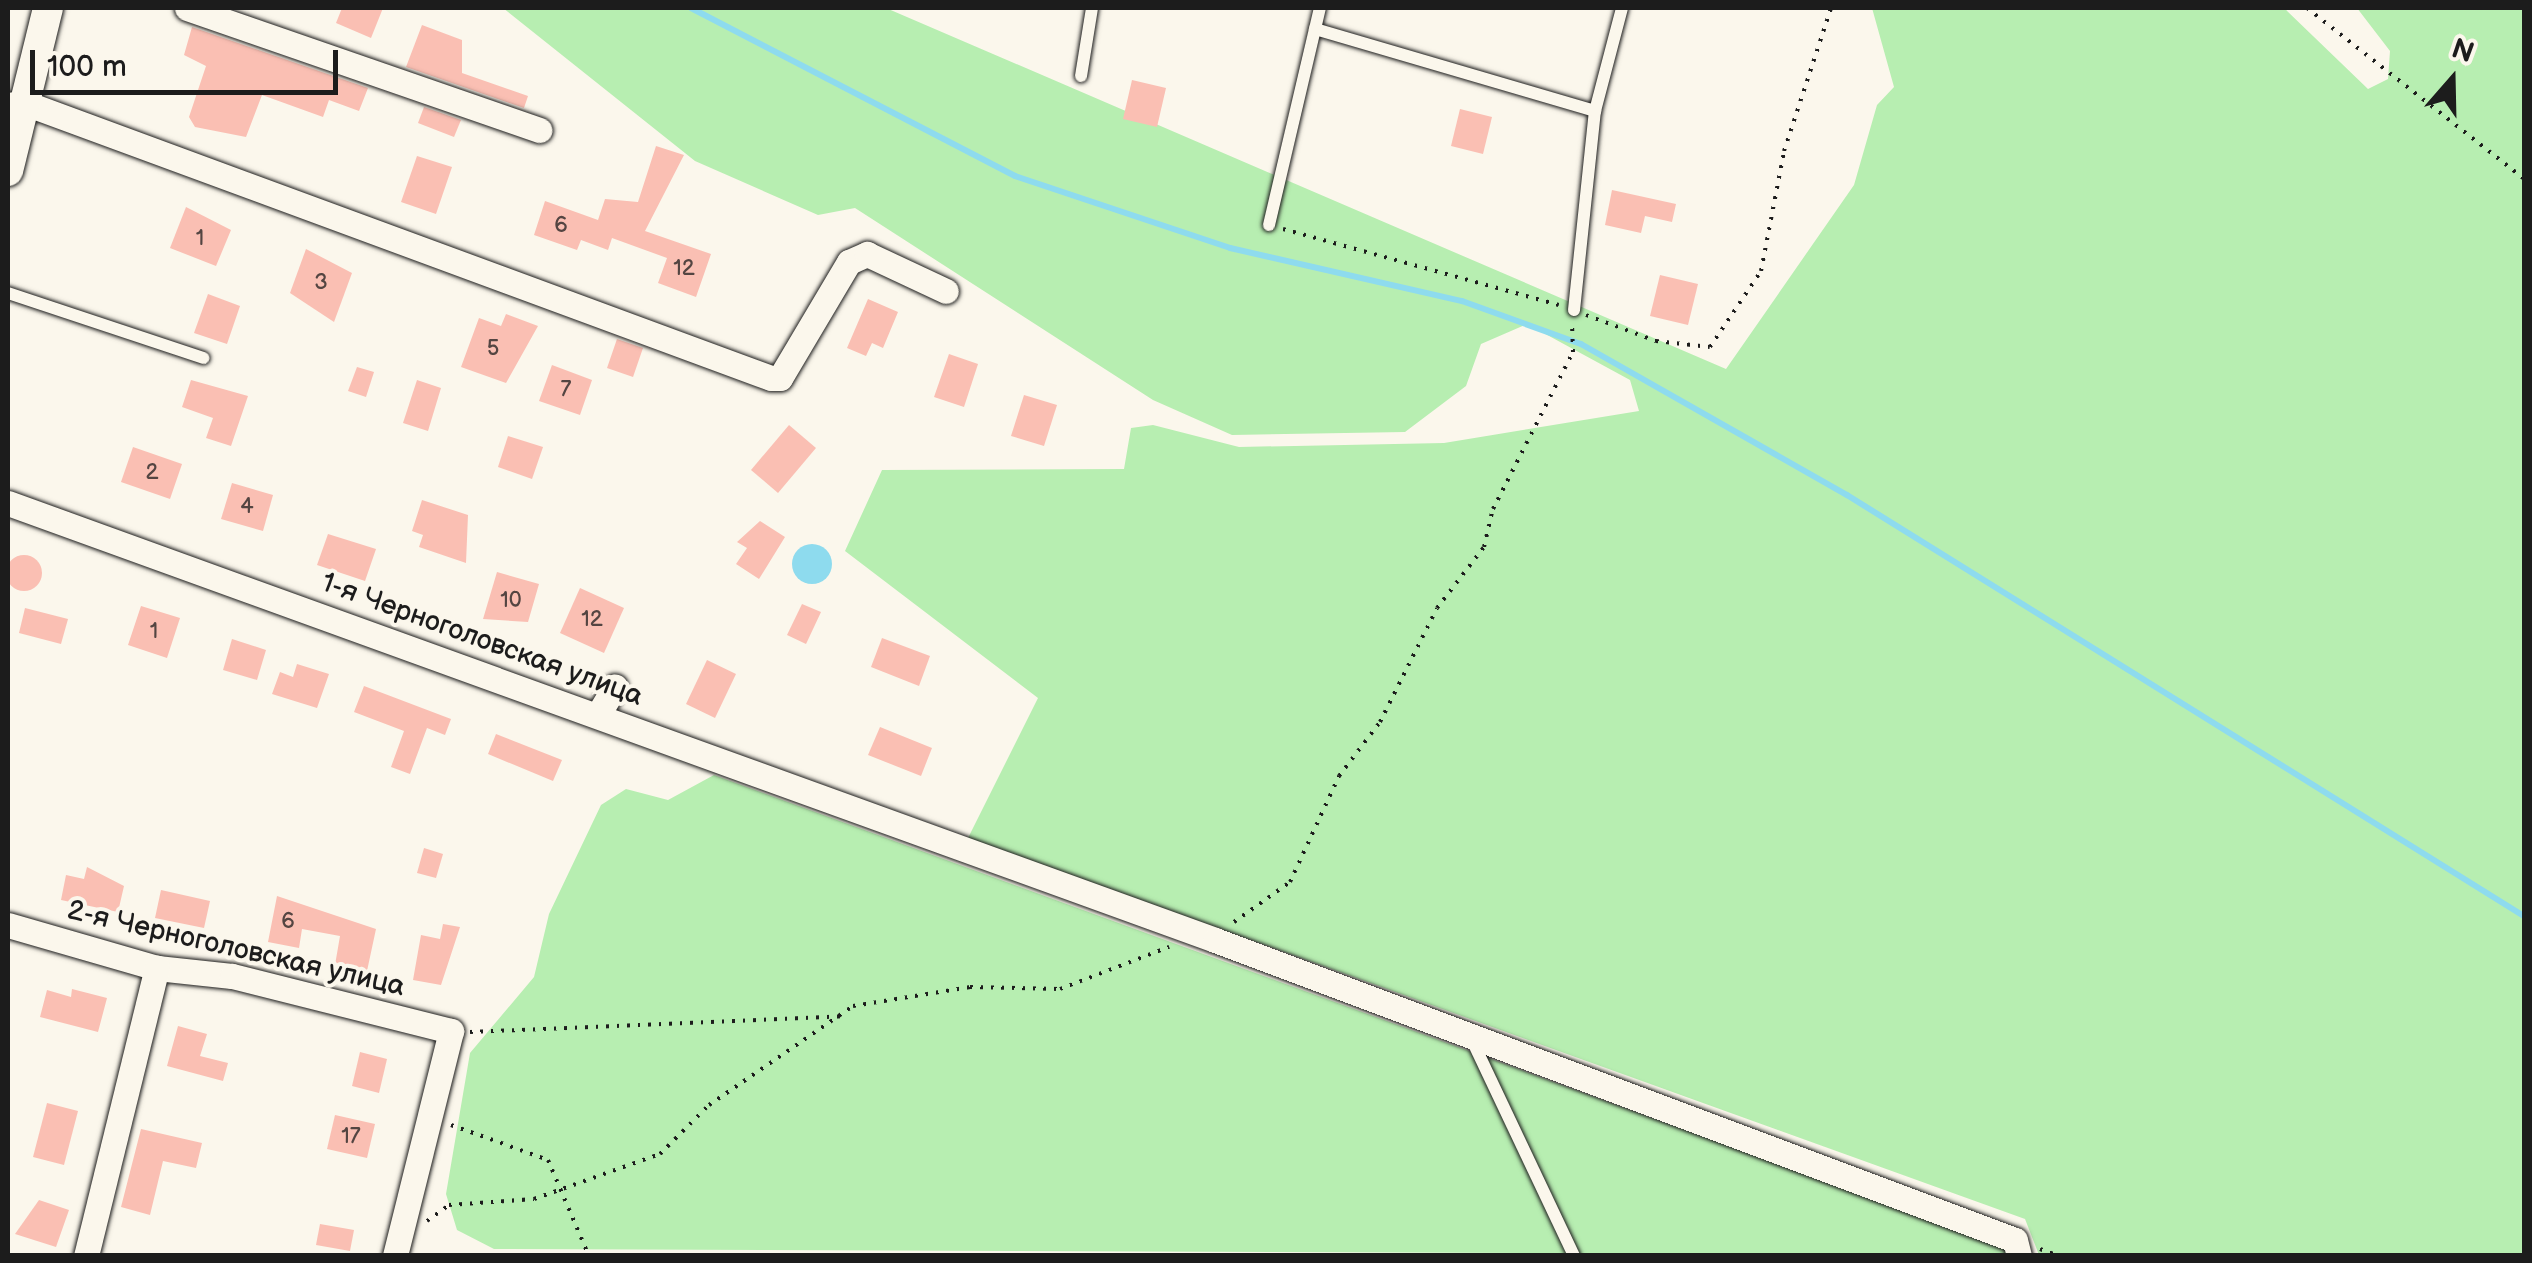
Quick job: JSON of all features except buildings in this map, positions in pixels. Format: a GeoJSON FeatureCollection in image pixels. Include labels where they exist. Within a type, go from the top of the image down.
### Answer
{"type":"FeatureCollection","features":[{"type":"Feature","properties":{"kind":"street"},"geometry":{"type":"LineString","coordinates":[[8,171],[16,104],[48,8]]}},
{"type":"Feature","properties":{"kind":"street"},"geometry":{"type":"LineString","coordinates":[[187,8],[539,130]]}},
{"type":"Feature","properties":{"kind":"street"},"geometry":{"type":"LineString","coordinates":[[16,104],[770,378],[780,378],[849,262],[868,254],[946,291]]}},
{"type":"Feature","properties":{"kind":"street","name":"1-я Черноголовская улица"},"geometry":{"type":"LineString","coordinates":[[8,502],[599,713],[1215,940],[2015,1240],[2019,1256]]}},
{"type":"Feature","properties":{"kind":"street"},"geometry":{"type":"LineString","coordinates":[[599,713],[615,686]]}},
{"type":"Feature","properties":{"kind":"street","name":"2-я Черноголовская улица"},"geometry":{"type":"LineString","coordinates":[[8,925],[157,968],[232,976],[451,1031]]}},
{"type":"Feature","properties":{"kind":"street"},"geometry":{"type":"LineString","coordinates":[[86,1256],[157,968]]}},
{"type":"Feature","properties":{"kind":"street"},"geometry":{"type":"LineString","coordinates":[[395,1252],[451,1031]]}},
{"type":"Feature","properties":{"kind":"lane"},"geometry":{"type":"LineString","coordinates":[[1081,76],[1092,8]]}},
{"type":"Feature","properties":{"kind":"lane"},"geometry":{"type":"LineString","coordinates":[[1269,225],[1320,8]]}},
{"type":"Feature","properties":{"kind":"lane"},"geometry":{"type":"LineString","coordinates":[[1574,310],[1595,111],[1622,8]]}},
{"type":"Feature","properties":{"kind":"lane"},"geometry":{"type":"LineString","coordinates":[[1315,29],[1595,111]]}},
{"type":"Feature","properties":{"kind":"lane"},"geometry":{"type":"LineString","coordinates":[[8,293],[203,358]]}},
{"type":"Feature","properties":{"kind":"lane"},"geometry":{"type":"LineString","coordinates":[[1472,1038],[1574,1256]]}},
{"type":"Feature","properties":{"kind":"path"},"geometry":{"type":"LineString","coordinates":[[1269,225],[1574,310],[1656,341],[1710,348],[1761,271],[1784,150],[1831,8]]}},
{"type":"Feature","properties":{"kind":"path"},"geometry":{"type":"LineString","coordinates":[[2307,8],[2524,179]]}},
{"type":"Feature","properties":{"kind":"path"},"geometry":{"type":"LineString","coordinates":[[395,1252],[450,1205],[534,1198],[559,1185],[660,1154],[709,1105],[874,999],[922,992],[1060,989],[1178,942],[1215,940],[1290,882],[1339,776],[1380,722],[1437,608],[1484,547],[1493,509],[1573,352],[1574,310]]}},
{"type":"Feature","properties":{"kind":"path"},"geometry":{"type":"LineString","coordinates":[[451,1031],[844,1016]]}},
{"type":"Feature","properties":{"kind":"path"},"geometry":{"type":"LineString","coordinates":[[432,1102],[468,1136],[548,1160],[589,1256]]}},
{"type":"Feature","properties":{"kind":"green space"},"geometry":{"type":"Polygon","coordinates":[[[503,8],[886,8],[1726,369],[1854,185],[1877,105],[1894,87],[1872,8],[2284,8],[2368,89],[2388,79],[2390,51],[2357,8],[2524,8],[2524,1255],[2039,1255],[2025,1219],[968,838],[1038,698],[845,551],[882,470],[1124,469],[1131,428],[1153,425],[1239,447],[1444,443],[1639,411],[1630,380],[1527,324],[1481,344],[1466,386],[1405,432],[1232,435],[1153,400],[855,208],[818,215],[695,161],[503,8]]]}},
{"type":"Feature","properties":{"kind":"green space"},"geometry":{"type":"Polygon","coordinates":[[[714,775],[2005,1247],[2007,1255],[494,1249],[457,1230],[446,1194],[470,1053],[534,977],[549,914],[601,805],[626,789],[668,800],[714,775]]]}},
{"type":"Feature","properties":{"kind":"water"},"geometry":{"type":"Polygon","coordinates":[[[812,544],[826,550],[832,564],[826,578],[812,584],[798,578],[792,564],[798,550],[812,544]]]}},
{"type":"Feature","properties":{"kind":"waterway"},"geometry":{"type":"LineString","coordinates":[[691,8],[1015,176],[1230,248],[1462,301],[1581,344],[1847,495],[2524,916]]}}]}
